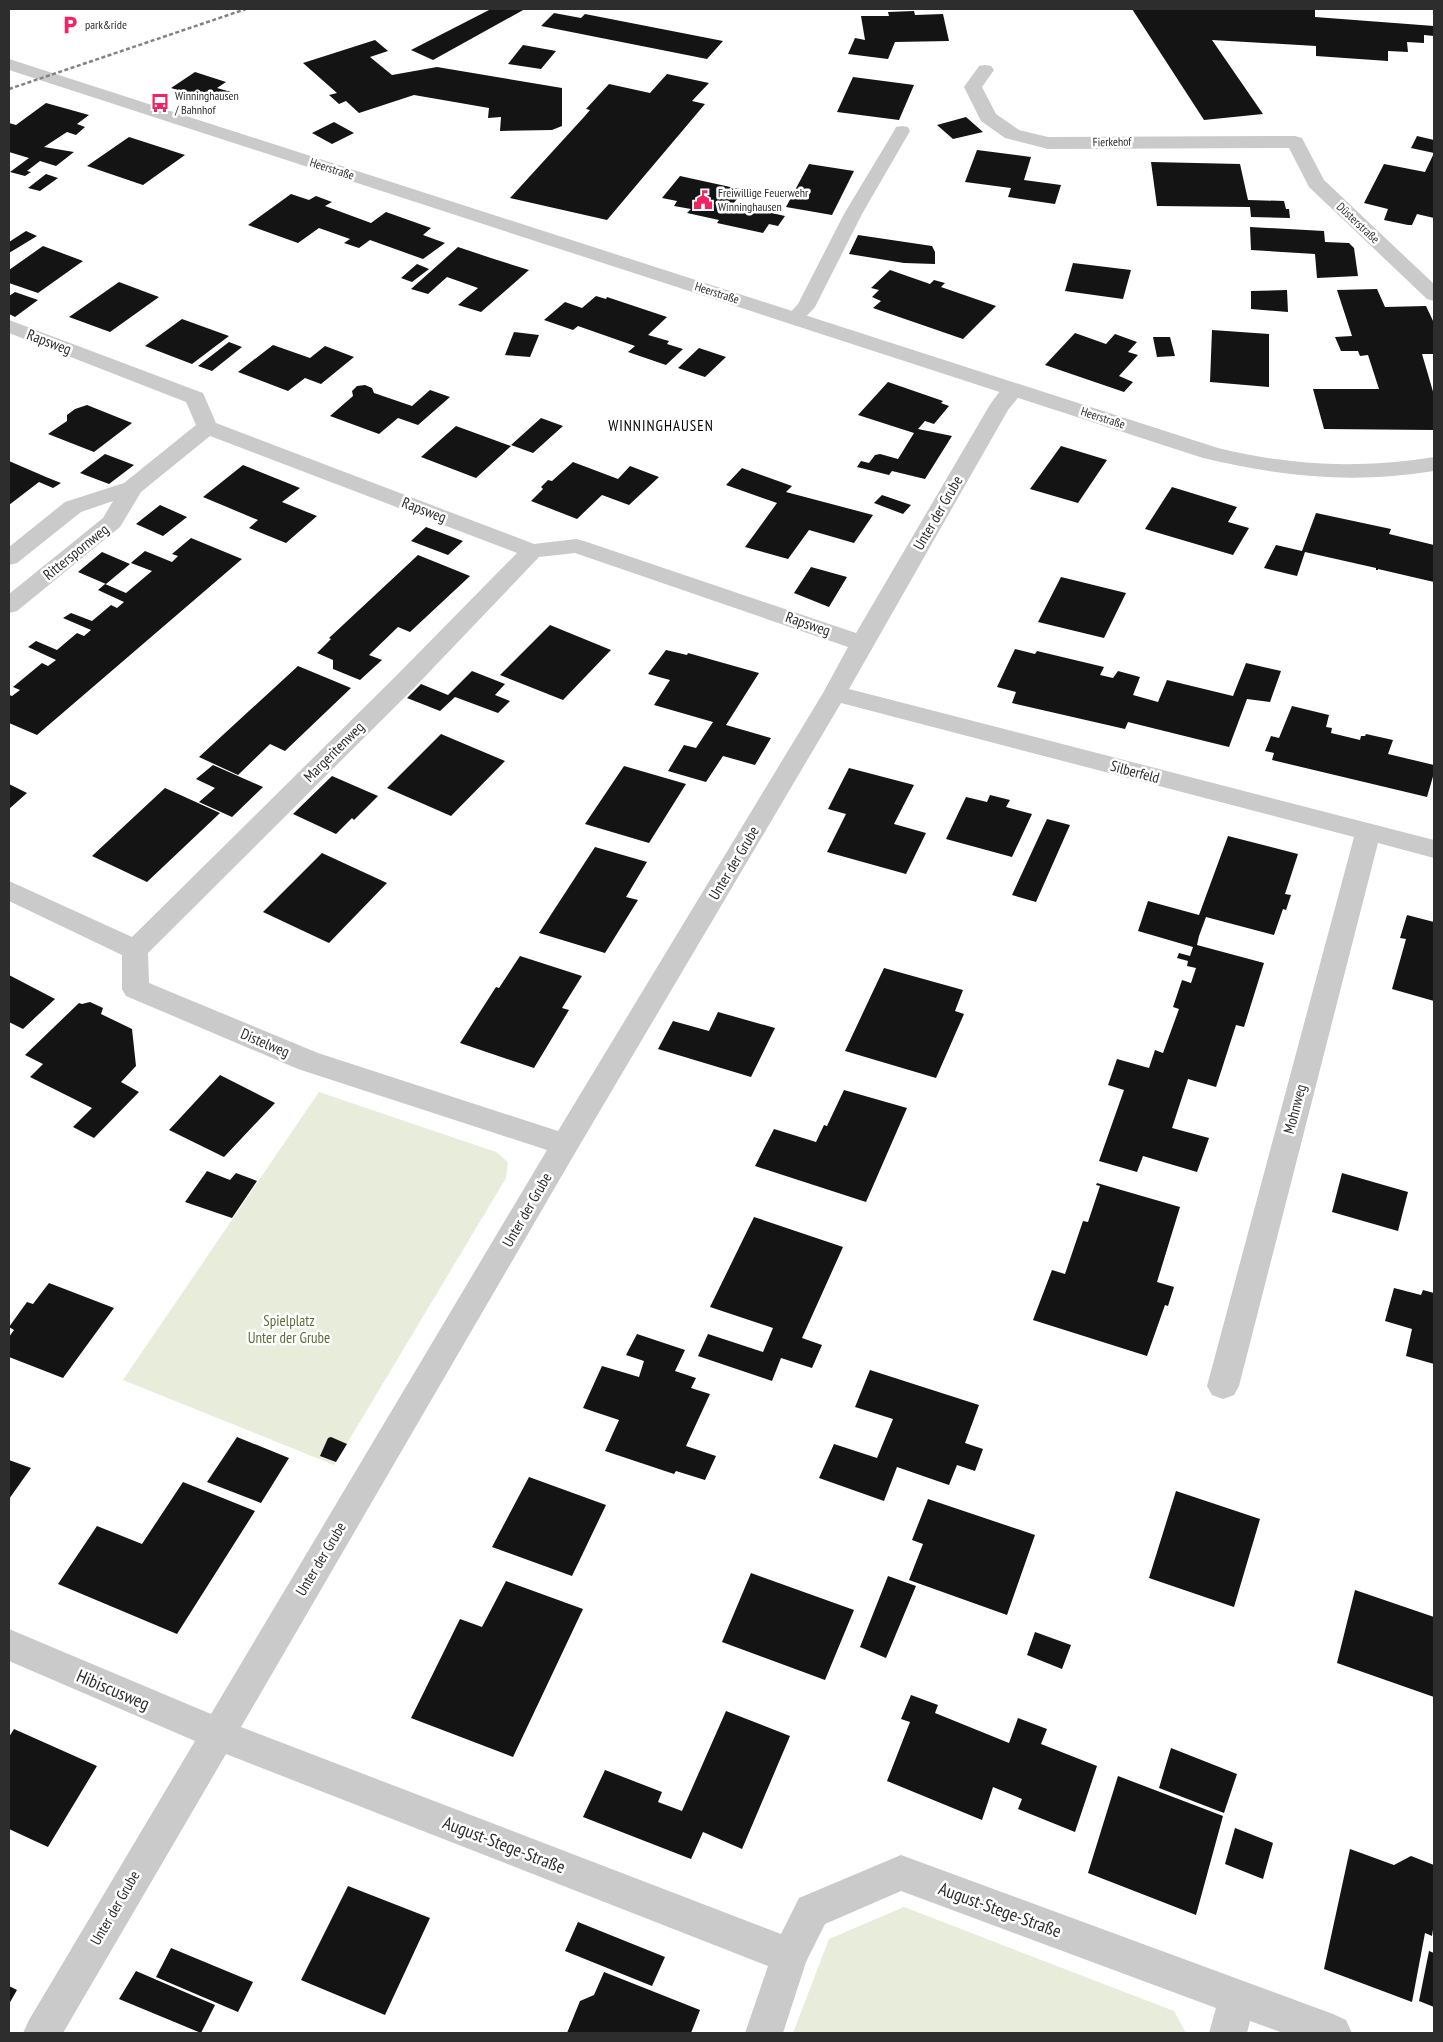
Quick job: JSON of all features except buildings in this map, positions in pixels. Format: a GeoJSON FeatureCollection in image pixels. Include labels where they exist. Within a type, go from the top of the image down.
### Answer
{"type":"FeatureCollection","features":[{"type":"Feature","properties":{"kind":"street","name":"Heerstraße"},"geometry":{"type":"LineString","coordinates":[[9,64],[1211,454],[1260,465],[1310,472],[1361,473],[1434,464]]}},
{"type":"Feature","properties":{"kind":"street","name":"Fierkehof"},"geometry":{"type":"LineString","coordinates":[[985,70],[973,87],[988,117],[1012,134],[1048,143],[1295,142]]}},
{"type":"Feature","properties":{"kind":"street","name":"Düsterstraße"},"geometry":{"type":"LineString","coordinates":[[1295,142],[1316,183],[1434,295]]}},
{"type":"Feature","properties":{"kind":"street","name":"Rapsweg"},"geometry":{"type":"LineString","coordinates":[[9,326],[195,398],[207,427],[532,551],[576,546],[862,643]]}},
{"type":"Feature","properties":{"kind":"street","name":"Unter der Grube"},"geometry":{"type":"LineString","coordinates":[[42,2033],[835,693],[862,643],[999,408],[1014,389]]}},
{"type":"Feature","properties":{"kind":"street","name":"Ritterspornweg"},"geometry":{"type":"LineString","coordinates":[[9,606],[112,522],[132,488],[207,427]]}},
{"type":"Feature","properties":{"kind":"street","name":"Ritterspornweg"},"geometry":{"type":"LineString","coordinates":[[9,558],[73,506],[132,488]]}},
{"type":"Feature","properties":{"kind":"street","name":"Margeritenweg"},"geometry":{"type":"LineString","coordinates":[[134,950],[405,682],[532,551]]}},
{"type":"Feature","properties":{"kind":"street","name":"Silberfeld"},"geometry":{"type":"LineString","coordinates":[[835,693],[1434,849]]}},
{"type":"Feature","properties":{"kind":"street","name":"Mohnweg"},"geometry":{"type":"LineString","coordinates":[[1223,1386],[1368,832]]}},
{"type":"Feature","properties":{"kind":"street"},"geometry":{"type":"LineString","coordinates":[[9,890],[134,950]]}},
{"type":"Feature","properties":{"kind":"street","name":"Distelweg"},"geometry":{"type":"LineString","coordinates":[[134,950],[136,989],[308,1061],[566,1145]]}},
{"type":"Feature","properties":{"kind":"street","name":"Hibiscusweg"},"geometry":{"type":"LineString","coordinates":[[9,1645],[218,1734]]}},
{"type":"Feature","properties":{"kind":"street","name":"August-Stege-Straße"},"geometry":{"type":"LineString","coordinates":[[218,1734],[790,1956]]}},
{"type":"Feature","properties":{"kind":"street","name":"August-Stege-Straße"},"geometry":{"type":"LineString","coordinates":[[764,2033],[790,1956],[812,1911],[901,1873],[1333,2033]]}},
{"type":"Feature","properties":{"kind":"street"},"geometry":{"type":"LineString","coordinates":[[1228,2033],[1237,1998]]}},
{"type":"Feature","properties":{"kind":"lane"},"geometry":{"type":"LineString","coordinates":[[794,318],[806,307],[853,214],[902,131]]}},
{"type":"Feature","properties":{"kind":"green space","name":"Spielplatz Unter der Grube"},"geometry":{"type":"Polygon","coordinates":[[[319,1092],[496,1152],[508,1162],[506,1178],[334,1465],[123,1380],[319,1092]]]}},
{"type":"Feature","properties":{"kind":"green space"},"geometry":{"type":"Polygon","coordinates":[[[904,1907],[1174,2011],[1186,2033],[793,2033],[829,1939],[904,1907]]]}},
{"type":"Feature","properties":{"kind":"railway"},"geometry":{"type":"LineString","coordinates":[[9,89],[246,9]]}},
{"type":"Feature","properties":{"kind":"place","name":"park&ride"},"geometry":{"type":"Point","coordinates":[70,25]}},
{"type":"Feature","properties":{"kind":"place","name":"Winninghausen / Bahnhof"},"geometry":{"type":"Point","coordinates":[160,103]}},
{"type":"Feature","properties":{"kind":"place","name":"Freiwillige Feuerwehr Winninghausen"},"geometry":{"type":"Point","coordinates":[703,200]}},
{"type":"Feature","properties":{"kind":"district","name":"WINNINGHAUSEN"},"geometry":{"type":"Point","coordinates":[661,426]}}]}
